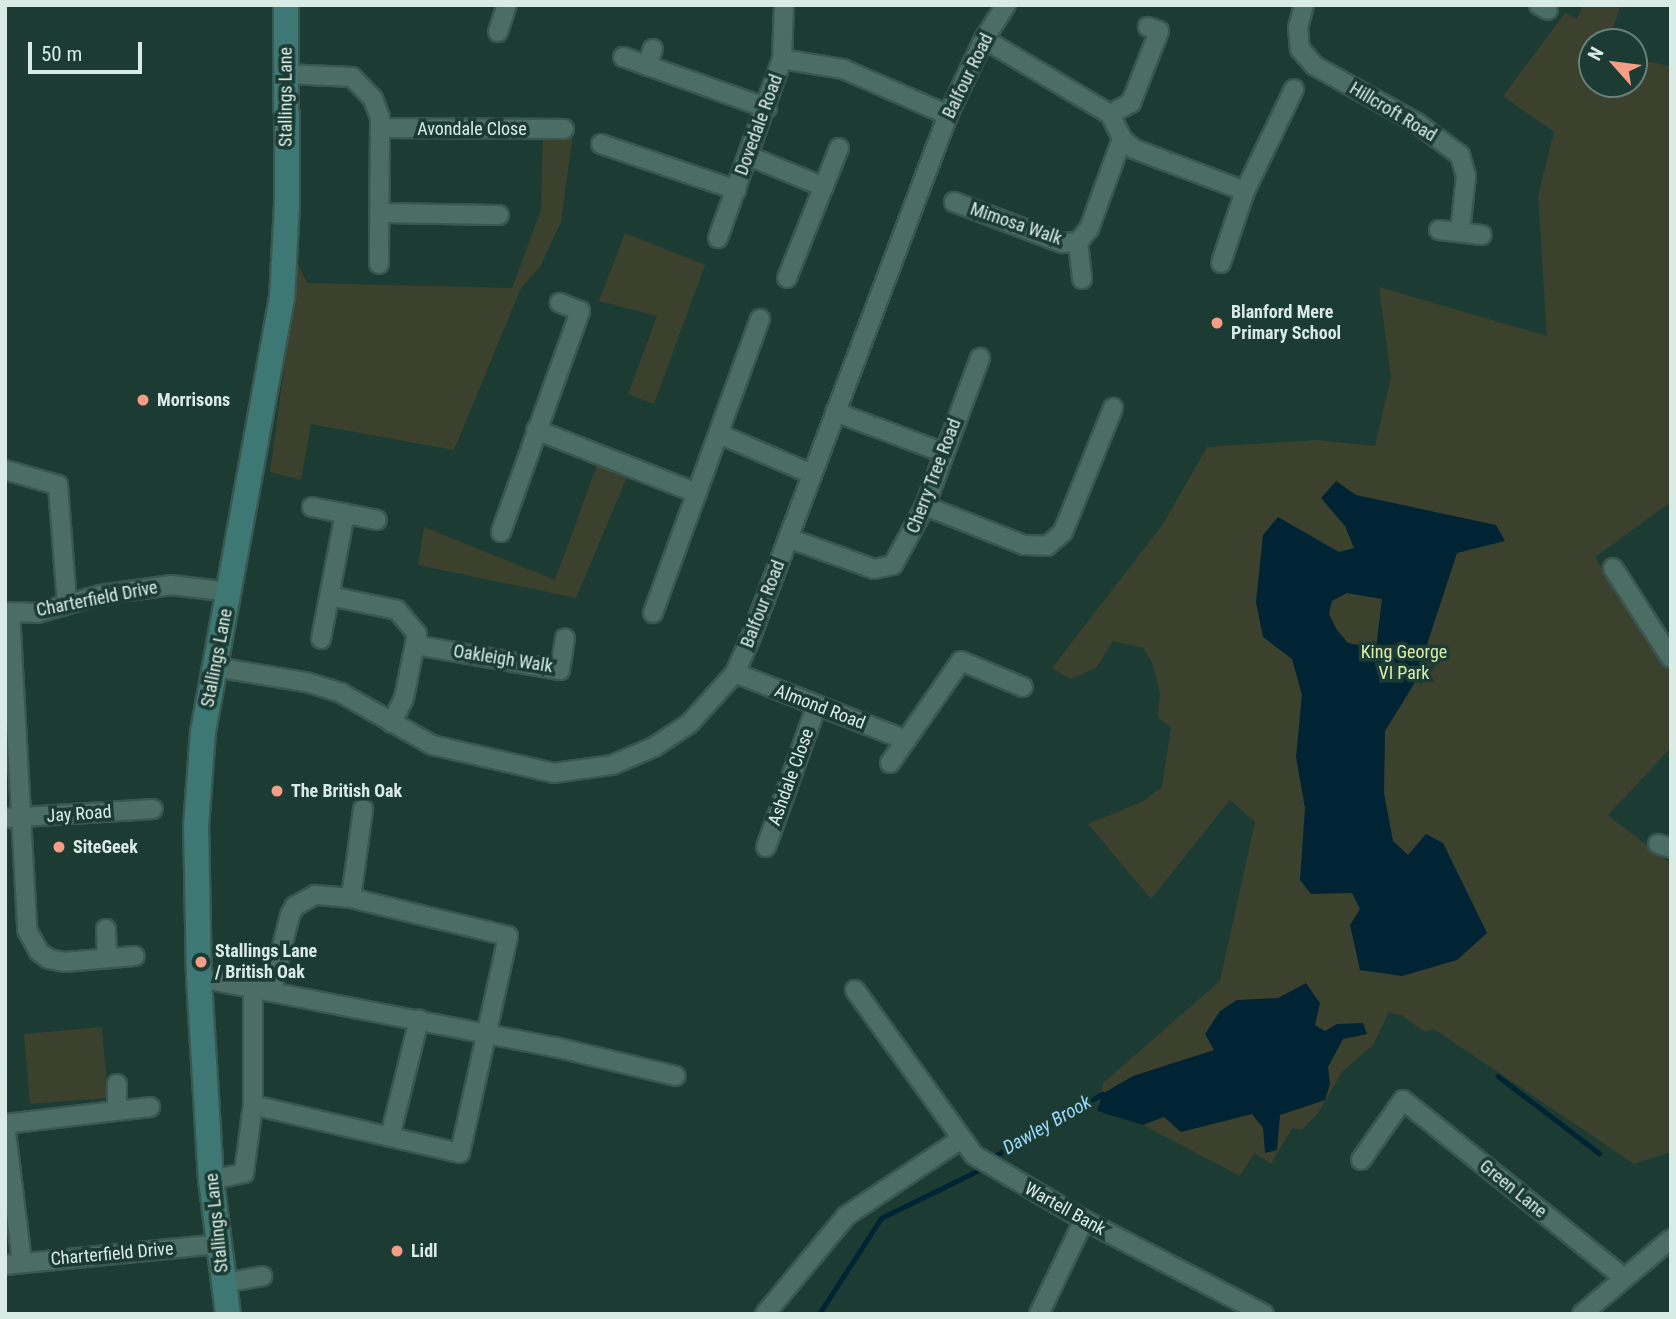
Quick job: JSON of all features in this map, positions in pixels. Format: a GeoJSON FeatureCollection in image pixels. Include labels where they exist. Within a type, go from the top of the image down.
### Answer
{"type":"FeatureCollection","features":[{"type":"Feature","properties":{"kind":"main road","name":"Stallings Lane"},"geometry":{"type":"LineString","coordinates":[[228,1314],[212,1180],[199,978],[196,827],[203,732],[282,299],[286,5]]}},
{"type":"Feature","properties":{"kind":"street"},"geometry":{"type":"LineString","coordinates":[[498,32],[506,5]]}},
{"type":"Feature","properties":{"kind":"street"},"geometry":{"type":"LineString","coordinates":[[782,60],[785,5]]}},
{"type":"Feature","properties":{"kind":"street","name":"Balfour Road"},"geometry":{"type":"LineString","coordinates":[[215,667],[306,682],[341,693],[432,745],[554,773],[612,765],[654,747],[690,723],[735,673],[948,115],[984,39],[1006,5]]}},
{"type":"Feature","properties":{"kind":"street","name":"Hillcroft Road"},"geometry":{"type":"LineString","coordinates":[[1304,5],[1298,28],[1300,49],[1315,66],[1417,123],[1460,155],[1466,176],[1460,232]]}},
{"type":"Feature","properties":{"kind":"street"},"geometry":{"type":"LineString","coordinates":[[1110,114],[1131,103],[1159,31],[1148,27]]}},
{"type":"Feature","properties":{"kind":"street"},"geometry":{"type":"LineString","coordinates":[[984,39],[1110,114],[1122,139],[1149,156],[1245,191]]}},
{"type":"Feature","properties":{"kind":"street"},"geometry":{"type":"LineString","coordinates":[[648,66],[653,49]]}},
{"type":"Feature","properties":{"kind":"street"},"geometry":{"type":"LineString","coordinates":[[623,57],[767,108]]}},
{"type":"Feature","properties":{"kind":"street","name":"Dovedale Road"},"geometry":{"type":"LineString","coordinates":[[718,238],[767,108],[782,60],[843,69],[948,115]]}},
{"type":"Feature","properties":{"kind":"street"},"geometry":{"type":"LineString","coordinates":[[286,74],[352,77],[373,99],[380,128],[379,264]]}},
{"type":"Feature","properties":{"kind":"street"},"geometry":{"type":"LineString","coordinates":[[1221,263],[1245,191],[1294,89]]}},
{"type":"Feature","properties":{"kind":"street","name":"Avondale Close"},"geometry":{"type":"LineString","coordinates":[[380,128],[564,130]]}},
{"type":"Feature","properties":{"kind":"street","name":"Mimosa Walk"},"geometry":{"type":"LineString","coordinates":[[954,202],[1062,243],[1078,242],[1089,229],[1122,139]]}},
{"type":"Feature","properties":{"kind":"street"},"geometry":{"type":"LineString","coordinates":[[601,144],[736,190]]}},
{"type":"Feature","properties":{"kind":"street"},"geometry":{"type":"LineString","coordinates":[[787,278],[839,148]]}},
{"type":"Feature","properties":{"kind":"street"},"geometry":{"type":"LineString","coordinates":[[749,156],[824,187]]}},
{"type":"Feature","properties":{"kind":"street"},"geometry":{"type":"LineString","coordinates":[[380,213],[499,215]]}},
{"type":"Feature","properties":{"kind":"street"},"geometry":{"type":"LineString","coordinates":[[1439,230],[1482,235]]}},
{"type":"Feature","properties":{"kind":"street","name":"Mimosa Walk"},"geometry":{"type":"LineString","coordinates":[[1078,242],[1082,279]]}},
{"type":"Feature","properties":{"kind":"street"},"geometry":{"type":"LineString","coordinates":[[501,532],[580,311],[560,303]]}},
{"type":"Feature","properties":{"kind":"street"},"geometry":{"type":"LineString","coordinates":[[653,613],[760,319]]}},
{"type":"Feature","properties":{"kind":"street","name":"Cherry Tree Road"},"geometry":{"type":"LineString","coordinates":[[788,538],[883,569],[899,559],[925,506],[942,452],[980,358]]}},
{"type":"Feature","properties":{"kind":"street"},"geometry":{"type":"LineString","coordinates":[[925,506],[1024,545],[1047,546],[1063,532],[1113,408]]}},
{"type":"Feature","properties":{"kind":"street"},"geometry":{"type":"LineString","coordinates":[[835,412],[942,452]]}},
{"type":"Feature","properties":{"kind":"street"},"geometry":{"type":"LineString","coordinates":[[536,430],[696,493]]}},
{"type":"Feature","properties":{"kind":"street"},"geometry":{"type":"LineString","coordinates":[[719,433],[812,474]]}},
{"type":"Feature","properties":{"kind":"street"},"geometry":{"type":"LineString","coordinates":[[5,470],[58,485],[68,604]]}},
{"type":"Feature","properties":{"kind":"street"},"geometry":{"type":"LineString","coordinates":[[312,507],[377,520]]}},
{"type":"Feature","properties":{"kind":"street"},"geometry":{"type":"LineString","coordinates":[[321,639],[345,513]]}},
{"type":"Feature","properties":{"kind":"street"},"geometry":{"type":"LineString","coordinates":[[1613,569],[1671,659]]}},
{"type":"Feature","properties":{"kind":"street","name":"Charterfield Drive"},"geometry":{"type":"LineString","coordinates":[[8,612],[37,612],[172,585],[230,592]]}},
{"type":"Feature","properties":{"kind":"street"},"geometry":{"type":"LineString","coordinates":[[330,596],[397,610],[414,626],[415,645],[404,698],[392,723]]}},
{"type":"Feature","properties":{"kind":"street"},"geometry":{"type":"LineString","coordinates":[[8,612],[12,818],[31,940],[48,959],[64,962],[135,956]]}},
{"type":"Feature","properties":{"kind":"street","name":"Oakleigh Walk"},"geometry":{"type":"LineString","coordinates":[[415,645],[561,670],[565,638]]}},
{"type":"Feature","properties":{"kind":"street"},"geometry":{"type":"LineString","coordinates":[[890,763],[961,661],[1023,687]]}},
{"type":"Feature","properties":{"kind":"street","name":"Almond Road"},"geometry":{"type":"LineString","coordinates":[[735,673],[816,707],[906,740]]}},
{"type":"Feature","properties":{"kind":"street","name":"Ashdale Close"},"geometry":{"type":"LineString","coordinates":[[766,847],[816,707]]}},
{"type":"Feature","properties":{"kind":"street","name":"Jay Road"},"geometry":{"type":"LineString","coordinates":[[12,818],[153,809]]}},
{"type":"Feature","properties":{"kind":"street"},"geometry":{"type":"LineString","coordinates":[[351,898],[363,809]]}},
{"type":"Feature","properties":{"kind":"street"},"geometry":{"type":"LineString","coordinates":[[253,1105],[460,1153],[508,936],[351,898],[315,895],[295,906],[271,992]]}},
{"type":"Feature","properties":{"kind":"street"},"geometry":{"type":"LineString","coordinates":[[106,929],[107,957]]}},
{"type":"Feature","properties":{"kind":"street"},"geometry":{"type":"LineString","coordinates":[[199,978],[486,1033],[676,1076]]}},
{"type":"Feature","properties":{"kind":"street"},"geometry":{"type":"LineString","coordinates":[[212,1180],[244,1173],[253,1105],[253,988]]}},
{"type":"Feature","properties":{"kind":"street","name":"Wartell Bank"},"geometry":{"type":"LineString","coordinates":[[855,990],[961,1139],[993,1170],[1252,1311]]}},
{"type":"Feature","properties":{"kind":"street"},"geometry":{"type":"LineString","coordinates":[[390,1137],[419,1020]]}},
{"type":"Feature","properties":{"kind":"street"},"geometry":{"type":"LineString","coordinates":[[117,1084],[117,1110]]}},
{"type":"Feature","properties":{"kind":"street","name":"Green Lane"},"geometry":{"type":"LineString","coordinates":[[1360,1160],[1403,1100],[1624,1278]]}},
{"type":"Feature","properties":{"kind":"street"},"geometry":{"type":"LineString","coordinates":[[14,1263],[5,1124],[150,1108]]}},
{"type":"Feature","properties":{"kind":"street"},"geometry":{"type":"LineString","coordinates":[[765,1314],[846,1216],[961,1139]]}},
{"type":"Feature","properties":{"kind":"street"},"geometry":{"type":"LineString","coordinates":[[1039,1314],[1084,1220]]}},
{"type":"Feature","properties":{"kind":"street"},"geometry":{"type":"LineString","coordinates":[[1588,1312],[1671,1239]]}},
{"type":"Feature","properties":{"kind":"street","name":"Charterfield Drive"},"geometry":{"type":"LineString","coordinates":[[14,1263],[218,1244]]}},
{"type":"Feature","properties":{"kind":"street"},"geometry":{"type":"LineString","coordinates":[[224,1283],[262,1276]]}},
{"type":"Feature","properties":{"kind":"green space","name":"King George VI Park"},"geometry":{"type":"Polygon","coordinates":[[[1583,5],[1621,5],[1613,28],[1578,28],[1578,98],[1648,98],[1648,62],[1671,66],[1671,502],[1595,557],[1636,625],[1671,673],[1671,748],[1608,815],[1671,864],[1671,1152],[1634,1164],[1434,1029],[1425,1032],[1403,1016],[1389,1012],[1373,1045],[1342,1072],[1318,1113],[1302,1130],[1292,1128],[1271,1164],[1254,1153],[1240,1176],[1143,1125],[1097,1111],[1103,1083],[1220,981],[1255,822],[1230,800],[1151,899],[1088,824],[1142,802],[1162,787],[1171,727],[1158,718],[1160,693],[1152,662],[1143,648],[1113,641],[1096,668],[1070,679],[1052,668],[1163,524],[1207,447],[1317,440],[1375,446],[1391,377],[1379,287],[1547,336],[1538,196],[1554,132],[1503,96],[1565,13],[1577,19],[1583,5]]]}},
{"type":"Feature","properties":{"kind":"green space"},"geometry":{"type":"Polygon","coordinates":[[[573,133],[561,222],[540,267],[521,288],[454,450],[311,424],[301,480],[270,472],[298,264],[307,283],[512,288],[541,210],[543,135],[573,133]]]}},
{"type":"Feature","properties":{"kind":"green space"},"geometry":{"type":"Polygon","coordinates":[[[625,233],[705,265],[654,404],[628,394],[657,316],[599,301],[625,233]]]}},
{"type":"Feature","properties":{"kind":"green space"},"geometry":{"type":"Polygon","coordinates":[[[597,465],[627,477],[576,598],[418,565],[424,527],[555,580],[597,465]]]}},
{"type":"Feature","properties":{"kind":"green space"},"geometry":{"type":"Polygon","coordinates":[[[102,1027],[108,1098],[30,1104],[24,1034],[102,1027]]]}},
{"type":"Feature","properties":{"kind":"water"},"geometry":{"type":"Polygon","coordinates":[[[1336,481],[1356,495],[1496,525],[1505,541],[1457,553],[1414,684],[1385,731],[1384,793],[1393,841],[1408,855],[1426,834],[1443,843],[1487,933],[1457,960],[1402,976],[1360,970],[1350,925],[1360,909],[1352,893],[1311,894],[1300,880],[1305,808],[1296,757],[1302,695],[1292,659],[1263,637],[1256,602],[1263,535],[1278,517],[1339,552],[1354,548],[1345,526],[1321,498],[1336,481]],[[1347,593],[1332,601],[1329,614],[1348,643],[1376,648],[1382,599],[1347,593]]]}},
{"type":"Feature","properties":{"kind":"water"},"geometry":{"type":"Polygon","coordinates":[[[1306,983],[1320,1003],[1315,1025],[1325,1031],[1337,1024],[1363,1023],[1367,1034],[1343,1039],[1328,1067],[1330,1084],[1325,1100],[1280,1115],[1277,1150],[1265,1153],[1263,1128],[1252,1114],[1181,1132],[1164,1117],[1143,1125],[1097,1111],[1102,1094],[1133,1076],[1214,1050],[1205,1034],[1220,1011],[1237,1000],[1278,998],[1306,983]]]}},
{"type":"Feature","properties":{"kind":"waterway"},"geometry":{"type":"LineString","coordinates":[[1498,1076],[1599,1153]]}},
{"type":"Feature","properties":{"kind":"waterway","name":"Dawley Brook"},"geometry":{"type":"LineString","coordinates":[[993,1157],[1102,1094]]}},
{"type":"Feature","properties":{"kind":"waterway","name":"Dawley Brook"},"geometry":{"type":"LineString","coordinates":[[819,1314],[881,1218],[977,1171]]}},
{"type":"Feature","properties":{"kind":"place","name":"Blanford Mere Primary School"},"geometry":{"type":"Point","coordinates":[1217,323]}},
{"type":"Feature","properties":{"kind":"place","name":"Morrisons"},"geometry":{"type":"Point","coordinates":[143,400]}},
{"type":"Feature","properties":{"kind":"place","name":"The British Oak"},"geometry":{"type":"Point","coordinates":[277,791]}},
{"type":"Feature","properties":{"kind":"place","name":"SiteGeek"},"geometry":{"type":"Point","coordinates":[59,847]}},
{"type":"Feature","properties":{"kind":"place","name":"Stallings Lane / British Oak"},"geometry":{"type":"Point","coordinates":[201,962]}},
{"type":"Feature","properties":{"kind":"place","name":"Lidl"},"geometry":{"type":"Point","coordinates":[397,1251]}}]}
